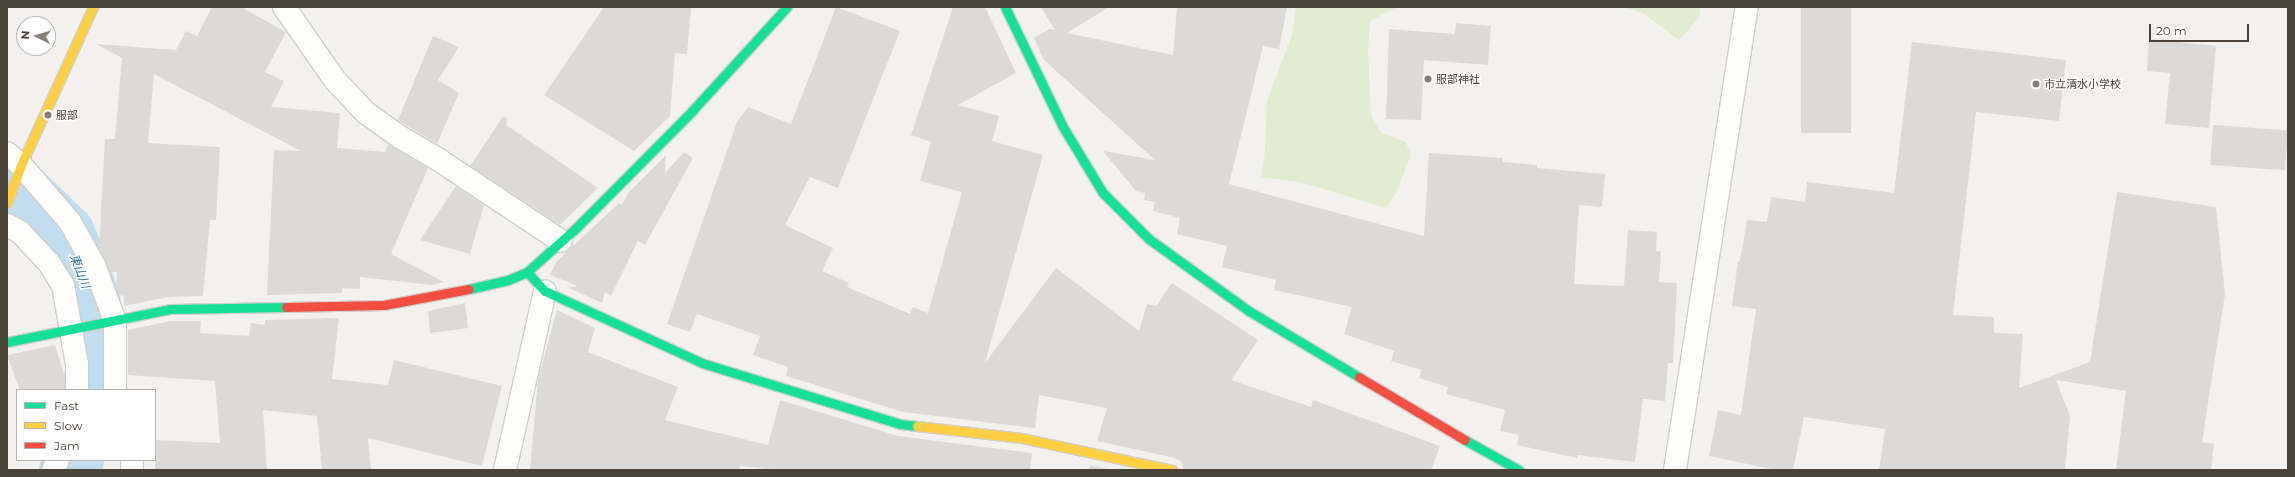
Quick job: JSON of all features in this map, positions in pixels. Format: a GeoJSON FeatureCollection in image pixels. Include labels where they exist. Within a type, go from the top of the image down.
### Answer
{"type":"FeatureCollection","features":[{"type":"Feature","properties":{"kind":"street"},"geometry":{"type":"LineString","coordinates":[[7,203],[14,159],[93,7]]}},
{"type":"Feature","properties":{"kind":"street"},"geometry":{"type":"LineString","coordinates":[[284,7],[335,80],[366,113],[400,137],[439,160],[561,241]]}},
{"type":"Feature","properties":{"kind":"street"},"geometry":{"type":"LineString","coordinates":[[7,342],[170,310],[384,305],[449,294],[508,280],[527,272],[561,241],[692,111],[787,7]]}},
{"type":"Feature","properties":{"kind":"street"},"geometry":{"type":"LineString","coordinates":[[1005,7],[1063,127],[1103,193],[1149,239],[1249,311],[1457,436],[1519,470]]}},
{"type":"Feature","properties":{"kind":"street"},"geometry":{"type":"LineString","coordinates":[[1675,470],[1748,7]]}},
{"type":"Feature","properties":{"kind":"street"},"geometry":{"type":"LineString","coordinates":[[14,159],[70,222],[94,265],[112,322],[115,389]]}},
{"type":"Feature","properties":{"kind":"street"},"geometry":{"type":"LineString","coordinates":[[7,225],[20,232],[49,263],[63,285],[74,328],[77,389]]}},
{"type":"Feature","properties":{"kind":"street"},"geometry":{"type":"LineString","coordinates":[[527,272],[545,291],[702,363],[900,424],[1022,438],[1172,470]]}},
{"type":"Feature","properties":{"kind":"street"},"geometry":{"type":"LineString","coordinates":[[505,470],[545,291]]}},
{"type":"Feature","properties":{"kind":"street"},"geometry":{"type":"LineString","coordinates":[[53,470],[58,461]]}},
{"type":"Feature","properties":{"kind":"green space"},"geometry":{"type":"Polygon","coordinates":[[[1296,7],[1397,7],[1370,21],[1368,51],[1371,115],[1381,133],[1406,142],[1411,155],[1397,191],[1386,208],[1304,183],[1261,177],[1265,151],[1267,101],[1292,35],[1296,7]]]}},
{"type":"Feature","properties":{"kind":"green space"},"geometry":{"type":"Polygon","coordinates":[[[1624,7],[1700,7],[1700,17],[1679,40],[1643,13],[1624,7]]]}},
{"type":"Feature","properties":{"kind":"building"},"geometry":{"type":"Polygon","coordinates":[[[212,7],[241,7],[286,32],[265,72],[284,81],[271,107],[340,113],[337,148],[385,152],[388,144],[428,168],[391,254],[444,282],[432,285],[360,277],[360,289],[342,288],[342,293],[267,295],[274,150],[301,151],[154,74],[148,143],[220,147],[216,220],[210,220],[203,296],[168,297],[124,306],[124,296],[119,295],[116,288],[117,272],[110,272],[99,249],[105,139],[115,139],[122,58],[96,44],[176,50],[186,31],[197,36],[212,7]]]}},
{"type":"Feature","properties":{"kind":"building"},"geometry":{"type":"Polygon","coordinates":[[[604,7],[691,7],[687,54],[675,53],[670,116],[634,151],[544,95],[604,7]]]}},
{"type":"Feature","properties":{"kind":"building"},"geometry":{"type":"Polygon","coordinates":[[[836,7],[900,31],[838,188],[810,177],[785,225],[833,248],[822,271],[849,283],[847,287],[910,314],[913,307],[928,313],[962,192],[920,181],[931,142],[911,135],[953,7],[985,7],[1016,73],[958,105],[999,116],[992,141],[1043,155],[985,363],[1056,268],[1139,331],[1147,304],[1156,306],[1172,283],[1258,340],[1231,380],[1311,407],[1313,400],[1440,446],[1431,470],[1184,470],[1181,461],[1175,458],[1097,441],[1107,408],[1039,395],[1035,428],[903,412],[786,376],[788,367],[753,355],[760,336],[697,314],[690,332],[667,324],[737,122],[748,107],[791,124],[836,7]]]}},
{"type":"Feature","properties":{"kind":"building"},"geometry":{"type":"Polygon","coordinates":[[[1041,7],[1109,7],[1067,33],[1173,55],[1177,7],[1287,7],[1279,49],[1263,46],[1229,184],[1424,236],[1429,153],[1503,158],[1503,162],[1537,165],[1537,168],[1605,174],[1602,207],[1579,205],[1574,284],[1624,286],[1628,230],[1657,232],[1656,251],[1661,252],[1659,282],[1677,283],[1673,363],[1668,363],[1665,401],[1643,399],[1635,462],[1577,455],[1577,458],[1517,445],[1519,435],[1500,431],[1505,410],[1446,394],[1448,387],[1419,378],[1422,370],[1391,361],[1394,351],[1344,334],[1352,307],[1274,290],[1276,280],[1222,267],[1227,246],[1177,234],[1180,218],[1153,211],[1155,202],[1144,200],[1145,193],[1136,191],[1103,151],[1155,160],[1044,60],[1034,38],[1049,29],[1055,30],[1041,7]]]}},
{"type":"Feature","properties":{"kind":"building"},"geometry":{"type":"Polygon","coordinates":[[[1801,7],[1851,7],[1851,133],[1801,133],[1801,7]]]}},
{"type":"Feature","properties":{"kind":"building"},"geometry":{"type":"Polygon","coordinates":[[[1456,23],[1491,26],[1488,65],[1424,60],[1421,120],[1386,119],[1389,29],[1455,34],[1456,23]]]}},
{"type":"Feature","properties":{"kind":"building"},"geometry":{"type":"Polygon","coordinates":[[[433,36],[459,47],[438,80],[459,93],[437,144],[398,120],[433,36]]]}},
{"type":"Feature","properties":{"kind":"building"},"geometry":{"type":"Polygon","coordinates":[[[2149,39],[2216,46],[2209,128],[2165,124],[2170,73],[2147,71],[2149,39]]]}},
{"type":"Feature","properties":{"kind":"building"},"geometry":{"type":"Polygon","coordinates":[[[1912,42],[2066,60],[2059,121],[1976,112],[1953,315],[1994,317],[1994,333],[2023,334],[2019,388],[2090,362],[2117,192],[2216,207],[2225,294],[2202,442],[2214,444],[2211,470],[2116,470],[2126,391],[2056,380],[2070,416],[2065,470],[1879,470],[1885,429],[1804,417],[1793,470],[1776,470],[1709,456],[1718,410],[1741,415],[1756,309],[1732,306],[1738,261],[1740,261],[1747,220],[1767,222],[1771,197],[1805,202],[1807,182],[1894,193],[1912,42]]]}},
{"type":"Feature","properties":{"kind":"building"},"geometry":{"type":"Polygon","coordinates":[[[503,116],[508,119],[506,125],[598,188],[560,225],[470,166],[503,116]]]}},
{"type":"Feature","properties":{"kind":"building"},"geometry":{"type":"Polygon","coordinates":[[[2213,125],[2288,130],[2285,170],[2210,165],[2213,125]]]}},
{"type":"Feature","properties":{"kind":"building"},"geometry":{"type":"Polygon","coordinates":[[[684,152],[693,158],[645,245],[638,241],[611,296],[605,292],[602,303],[567,287],[578,286],[550,275],[556,262],[619,203],[622,205],[628,193],[666,155],[665,173],[684,152]]]}},
{"type":"Feature","properties":{"kind":"building"},"geometry":{"type":"Polygon","coordinates":[[[456,186],[484,205],[470,254],[420,240],[456,186]]]}},
{"type":"Feature","properties":{"kind":"building"},"geometry":{"type":"Polygon","coordinates":[[[465,303],[468,328],[430,333],[428,311],[465,303]]]}},
{"type":"Feature","properties":{"kind":"building"},"geometry":{"type":"Polygon","coordinates":[[[557,310],[595,328],[588,352],[678,387],[665,420],[768,445],[780,400],[898,436],[1032,453],[1030,470],[780,470],[740,466],[739,470],[530,470],[538,379],[557,310]]]}},
{"type":"Feature","properties":{"kind":"building"},"geometry":{"type":"Polygon","coordinates":[[[339,318],[336,345],[333,345],[336,346],[332,379],[388,385],[394,360],[502,386],[482,466],[368,438],[371,470],[322,470],[317,416],[263,410],[267,470],[155,470],[156,440],[220,443],[215,381],[128,375],[128,330],[171,321],[201,321],[200,333],[249,336],[251,323],[265,325],[265,320],[339,318]]]}},
{"type":"Feature","properties":{"kind":"building"},"geometry":{"type":"Polygon","coordinates":[[[55,345],[64,374],[64,389],[20,389],[7,355],[55,345]]]}},
{"type":"Feature","properties":{"kind":"building"},"geometry":{"type":"Polygon","coordinates":[[[1090,465],[1112,470],[1088,470],[1090,465]]]}},
{"type":"Feature","properties":{"kind":"waterway","name":"東山川"},"geometry":{"type":"LineString","coordinates":[[7,178],[65,234],[80,271],[90,300],[96,367],[92,389]]}},
{"type":"Feature","properties":{"kind":"waterway","name":"東山川"},"geometry":{"type":"LineString","coordinates":[[69,470],[74,461]]}},
{"type":"Feature","properties":{"kind":"traffic: fast"},"geometry":{"type":"LineString","coordinates":[[469,289],[508,280],[527,272],[576,228],[692,111],[787,7]]}},
{"type":"Feature","properties":{"kind":"traffic: fast"},"geometry":{"type":"LineString","coordinates":[[1005,7],[1063,127],[1103,193],[1149,239],[1249,311],[1359,377]]}},
{"type":"Feature","properties":{"kind":"traffic: fast"},"geometry":{"type":"LineString","coordinates":[[527,272],[545,291],[702,363],[900,424],[917,426]]}},
{"type":"Feature","properties":{"kind":"traffic: fast"},"geometry":{"type":"LineString","coordinates":[[7,342],[170,309],[286,307]]}},
{"type":"Feature","properties":{"kind":"traffic: fast"},"geometry":{"type":"LineString","coordinates":[[1465,440],[1519,470]]}},
{"type":"Feature","properties":{"kind":"traffic: slow"},"geometry":{"type":"LineString","coordinates":[[7,203],[21,165],[93,7]]}},
{"type":"Feature","properties":{"kind":"traffic: slow"},"geometry":{"type":"LineString","coordinates":[[917,426],[1022,438],[1172,470]]}},
{"type":"Feature","properties":{"kind":"traffic: jam"},"geometry":{"type":"LineString","coordinates":[[286,307],[384,305],[469,289]]}},
{"type":"Feature","properties":{"kind":"traffic: jam"},"geometry":{"type":"LineString","coordinates":[[1359,377],[1465,440]]}},
{"type":"Feature","properties":{"kind":"place","name":"服部神社"},"geometry":{"type":"Point","coordinates":[1428,79]}},
{"type":"Feature","properties":{"kind":"place","name":"市立清水小学校"},"geometry":{"type":"Point","coordinates":[2036,84]}},
{"type":"Feature","properties":{"kind":"place","name":"服部"},"geometry":{"type":"Point","coordinates":[48,115]}}]}
